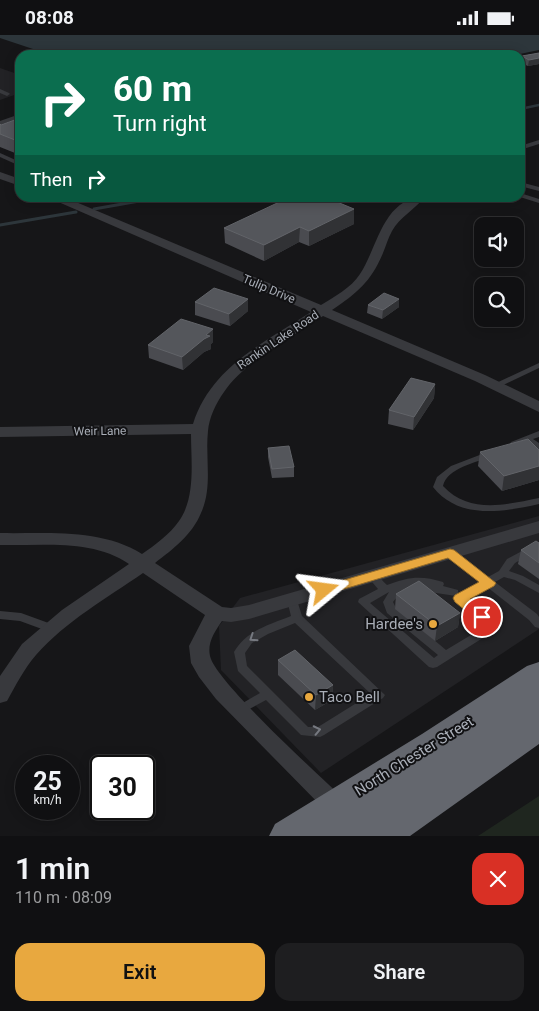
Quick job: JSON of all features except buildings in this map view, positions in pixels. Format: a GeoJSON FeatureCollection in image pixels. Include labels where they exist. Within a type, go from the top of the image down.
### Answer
{"type":"FeatureCollection","features":[{"type":"Feature","properties":{"kind":"highway","name":"North Chester Street"},"geometry":{"type":"LineString","coordinates":[[289,836],[338,821],[435,744],[539,675]]}},
{"type":"Feature","properties":{"kind":"highway"},"geometry":{"type":"LineString","coordinates":[[338,821],[524,709],[539,689]]}},
{"type":"Feature","properties":{"kind":"highway"},"geometry":{"type":"LineString","coordinates":[[380,836],[539,725]]}},
{"type":"Feature","properties":{"kind":"street"},"geometry":{"type":"LineString","coordinates":[[0,175],[15,181]]}},
{"type":"Feature","properties":{"kind":"street","name":"Tulip Drive"},"geometry":{"type":"LineString","coordinates":[[65,202],[496,385],[539,407]]}},
{"type":"Feature","properties":{"kind":"street","name":"Rankin Lake Road"},"geometry":{"type":"LineString","coordinates":[[0,695],[19,660],[50,628],[144,563],[180,532],[195,510],[199,481],[200,429],[215,391],[225,378],[240,365],[346,296],[365,277],[389,225],[395,217],[413,202]]}},
{"type":"Feature","properties":{"kind":"street","name":"Weir Lane"},"geometry":{"type":"LineString","coordinates":[[0,432],[200,429]]}},
{"type":"Feature","properties":{"kind":"street"},"geometry":{"type":"LineString","coordinates":[[0,539],[68,540],[102,544],[125,552],[144,563],[217,613],[231,615],[292,600],[378,583],[450,553],[539,527]]}},
{"type":"Feature","properties":{"kind":"street"},"geometry":{"type":"LineString","coordinates":[[217,613],[203,632],[198,645],[200,658],[207,674],[338,821]]}},
{"type":"Feature","properties":{"kind":"lane"},"geometry":{"type":"LineString","coordinates":[[0,91],[6,94]]}},
{"type":"Feature","properties":{"kind":"lane"},"geometry":{"type":"LineString","coordinates":[[0,123],[15,118]]}},
{"type":"Feature","properties":{"kind":"lane"},"geometry":{"type":"LineString","coordinates":[[525,147],[539,143]]}},
{"type":"Feature","properties":{"kind":"lane"},"geometry":{"type":"LineString","coordinates":[[0,155],[15,162]]}},
{"type":"Feature","properties":{"kind":"lane"},"geometry":{"type":"LineString","coordinates":[[525,185],[539,189]]}},
{"type":"Feature","properties":{"kind":"lane"},"geometry":{"type":"LineString","coordinates":[[525,197],[539,201]]}},
{"type":"Feature","properties":{"kind":"lane"},"geometry":{"type":"LineString","coordinates":[[496,385],[539,365]]}},
{"type":"Feature","properties":{"kind":"lane"},"geometry":{"type":"LineString","coordinates":[[539,434],[454,468],[440,479],[438,487],[446,498],[488,509],[539,501]]}},
{"type":"Feature","properties":{"kind":"lane"},"geometry":{"type":"LineString","coordinates":[[527,439],[539,447]]}},
{"type":"Feature","properties":{"kind":"lane"},"geometry":{"type":"LineString","coordinates":[[446,656],[391,610],[388,602],[393,594],[416,586],[432,587],[457,596],[489,583],[504,573],[511,561],[539,545]]}},
{"type":"Feature","properties":{"kind":"lane"},"geometry":{"type":"LineString","coordinates":[[450,553],[537,620]]}},
{"type":"Feature","properties":{"kind":"lane"},"geometry":{"type":"LineString","coordinates":[[504,573],[519,578],[539,589]]}},
{"type":"Feature","properties":{"kind":"lane"},"geometry":{"type":"LineString","coordinates":[[411,580],[427,580],[445,587],[457,596],[493,626],[433,664],[363,603],[378,583],[411,580]]}},
{"type":"Feature","properties":{"kind":"lane"},"geometry":{"type":"LineString","coordinates":[[292,600],[297,618],[379,695],[320,732],[305,732],[242,668],[239,652],[248,640],[297,618]]}},
{"type":"Feature","properties":{"kind":"lane"},"geometry":{"type":"LineString","coordinates":[[0,615],[21,617],[50,628]]}},
{"type":"Feature","properties":{"kind":"lane"},"geometry":{"type":"LineString","coordinates":[[240,710],[267,694]]}},
{"type":"Feature","properties":{"kind":"shaded area"},"geometry":{"type":"Polygon","coordinates":[[[0,35],[539,35],[539,50],[525,53],[525,50],[36,50],[0,38],[0,35]]]}},
{"type":"Feature","properties":{"kind":"shaded area"},"geometry":{"type":"Polygon","coordinates":[[[0,68],[15,73],[15,95],[0,100],[0,68]]]}},
{"type":"Feature","properties":{"kind":"shaded area"},"geometry":{"type":"Polygon","coordinates":[[[539,516],[539,629],[321,773],[221,670],[219,626],[240,598],[539,516]]]}},
{"type":"Feature","properties":{"kind":"shaded area"},"geometry":{"type":"Polygon","coordinates":[[[539,796],[539,836],[478,836],[539,796]]]}},
{"type":"Feature","properties":{"kind":"waterway"},"geometry":{"type":"LineString","coordinates":[[525,108],[539,105]]}},
{"type":"Feature","properties":{"kind":"waterway"},"geometry":{"type":"LineString","coordinates":[[94,209],[134,202]]}},
{"type":"Feature","properties":{"kind":"waterway"},"geometry":{"type":"LineString","coordinates":[[0,225],[76,212]]}},
{"type":"Feature","properties":{"kind":"place","name":"Hardee's"},"geometry":{"type":"Point","coordinates":[433,624]}},
{"type":"Feature","properties":{"kind":"place","name":"Taco Bell"},"geometry":{"type":"Point","coordinates":[309,697]}},
{"type":"Feature","properties":{"kind":"route"},"geometry":{"type":"LineString","coordinates":[[324,590],[450,553],[489,583],[460,598],[482,617]]}}]}
